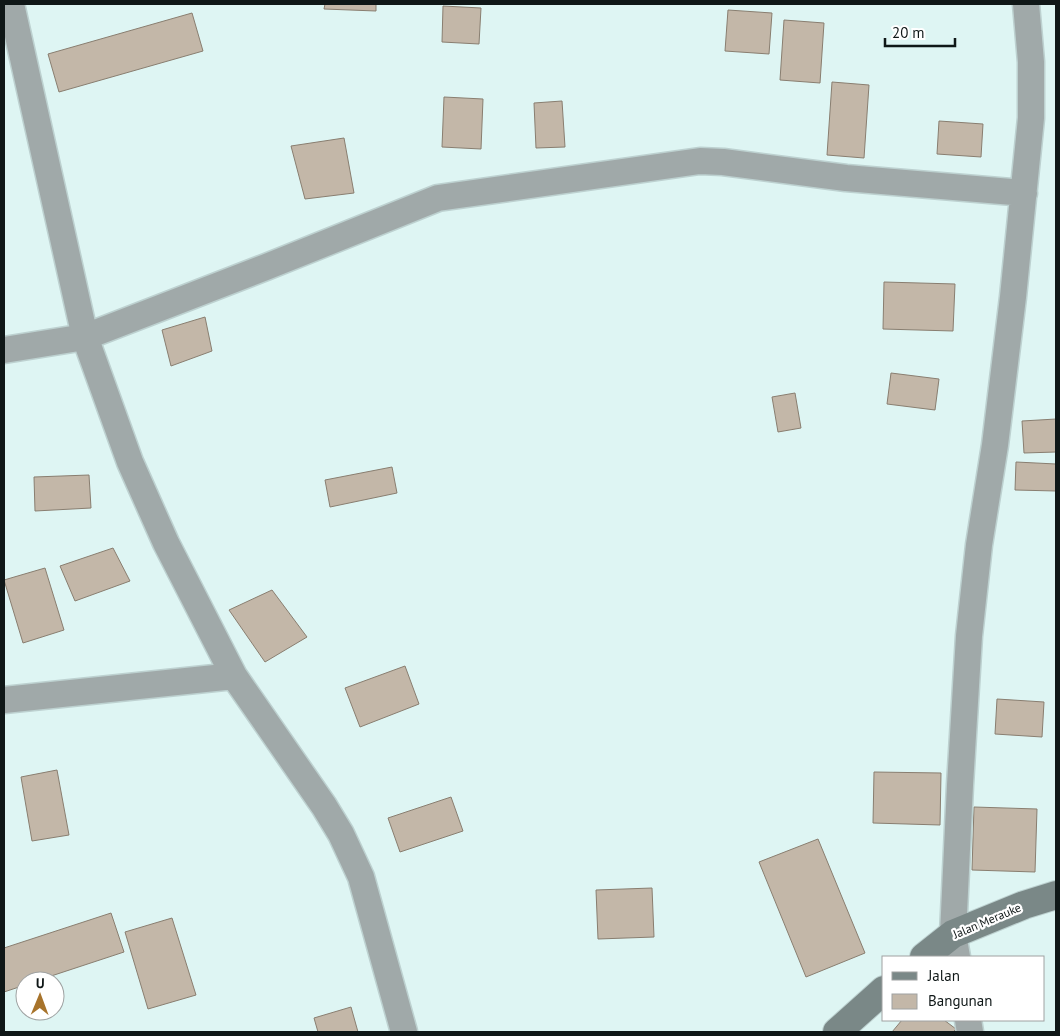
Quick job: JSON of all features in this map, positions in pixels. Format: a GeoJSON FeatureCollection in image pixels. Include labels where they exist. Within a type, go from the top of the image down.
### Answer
{"type":"FeatureCollection","features":[{"type":"Feature","properties":{"kind":"street"},"geometry":{"type":"LineString","coordinates":[[11,4],[85,337],[130,462],[166,543],[234,676],[324,806],[345,842],[361,877],[404,1032]]}},
{"type":"Feature","properties":{"kind":"street"},"geometry":{"type":"LineString","coordinates":[[955,946],[960,785],[969,636],[979,546],[995,445],[1031,118],[1031,62],[1026,4]]}},
{"type":"Feature","properties":{"kind":"street"},"geometry":{"type":"LineString","coordinates":[[4,350],[85,337],[438,198],[700,161],[723,162],[846,178],[1024,194]]}},
{"type":"Feature","properties":{"kind":"street"},"geometry":{"type":"LineString","coordinates":[[4,700],[234,676]]}},
{"type":"Feature","properties":{"kind":"street","name":"Jalan Merauke"},"geometry":{"type":"LineString","coordinates":[[927,956],[955,946],[1024,905],[1056,895]]}},
{"type":"Feature","properties":{"kind":"street"},"geometry":{"type":"LineString","coordinates":[[836,1032],[882,992]]}},
{"type":"Feature","properties":{"kind":"building"},"geometry":{"type":"Polygon","coordinates":[[[325,4],[376,4],[376,11],[324,9],[325,4]]]}},
{"type":"Feature","properties":{"kind":"building"},"geometry":{"type":"Polygon","coordinates":[[[443,6],[481,8],[479,44],[442,42],[443,6]]]}},
{"type":"Feature","properties":{"kind":"building"},"geometry":{"type":"Polygon","coordinates":[[[728,10],[772,13],[769,54],[725,51],[728,10]]]}},
{"type":"Feature","properties":{"kind":"building"},"geometry":{"type":"Polygon","coordinates":[[[192,13],[203,51],[59,92],[48,54],[192,13]]]}},
{"type":"Feature","properties":{"kind":"building"},"geometry":{"type":"Polygon","coordinates":[[[784,20],[824,23],[820,83],[780,80],[784,20]]]}},
{"type":"Feature","properties":{"kind":"building"},"geometry":{"type":"Polygon","coordinates":[[[832,82],[869,85],[864,158],[827,155],[832,82]]]}},
{"type":"Feature","properties":{"kind":"building"},"geometry":{"type":"Polygon","coordinates":[[[444,97],[483,99],[481,149],[442,147],[444,97]]]}},
{"type":"Feature","properties":{"kind":"building"},"geometry":{"type":"Polygon","coordinates":[[[562,101],[565,147],[536,148],[534,103],[562,101]]]}},
{"type":"Feature","properties":{"kind":"building"},"geometry":{"type":"Polygon","coordinates":[[[939,121],[983,124],[981,157],[937,154],[939,121]]]}},
{"type":"Feature","properties":{"kind":"building"},"geometry":{"type":"Polygon","coordinates":[[[344,138],[354,193],[305,199],[291,146],[344,138]]]}},
{"type":"Feature","properties":{"kind":"building"},"geometry":{"type":"Polygon","coordinates":[[[884,282],[955,284],[953,331],[883,329],[884,282]]]}},
{"type":"Feature","properties":{"kind":"building"},"geometry":{"type":"Polygon","coordinates":[[[205,317],[212,351],[171,366],[162,330],[205,317]]]}},
{"type":"Feature","properties":{"kind":"building"},"geometry":{"type":"Polygon","coordinates":[[[891,373],[939,379],[935,410],[887,404],[891,373]]]}},
{"type":"Feature","properties":{"kind":"building"},"geometry":{"type":"Polygon","coordinates":[[[795,393],[801,428],[778,432],[772,397],[795,393]]]}},
{"type":"Feature","properties":{"kind":"building"},"geometry":{"type":"Polygon","coordinates":[[[1056,419],[1056,452],[1024,453],[1022,421],[1056,419]]]}},
{"type":"Feature","properties":{"kind":"building"},"geometry":{"type":"Polygon","coordinates":[[[1016,462],[1056,464],[1056,491],[1015,490],[1016,462]]]}},
{"type":"Feature","properties":{"kind":"building"},"geometry":{"type":"Polygon","coordinates":[[[392,467],[397,493],[330,507],[325,480],[392,467]]]}},
{"type":"Feature","properties":{"kind":"building"},"geometry":{"type":"Polygon","coordinates":[[[89,475],[91,508],[35,511],[34,477],[89,475]]]}},
{"type":"Feature","properties":{"kind":"building"},"geometry":{"type":"Polygon","coordinates":[[[113,548],[130,581],[75,601],[60,566],[113,548]]]}},
{"type":"Feature","properties":{"kind":"building"},"geometry":{"type":"Polygon","coordinates":[[[45,568],[64,630],[23,643],[4,580],[45,568]]]}},
{"type":"Feature","properties":{"kind":"building"},"geometry":{"type":"Polygon","coordinates":[[[272,590],[307,637],[265,662],[229,610],[272,590]]]}},
{"type":"Feature","properties":{"kind":"building"},"geometry":{"type":"Polygon","coordinates":[[[405,666],[419,704],[360,727],[345,688],[405,666]]]}},
{"type":"Feature","properties":{"kind":"building"},"geometry":{"type":"Polygon","coordinates":[[[997,699],[1044,702],[1042,737],[995,734],[997,699]]]}},
{"type":"Feature","properties":{"kind":"building"},"geometry":{"type":"Polygon","coordinates":[[[57,770],[69,835],[32,841],[21,777],[57,770]]]}},
{"type":"Feature","properties":{"kind":"building"},"geometry":{"type":"Polygon","coordinates":[[[874,772],[941,773],[940,825],[873,823],[874,772]]]}},
{"type":"Feature","properties":{"kind":"building"},"geometry":{"type":"Polygon","coordinates":[[[451,797],[463,831],[400,852],[388,818],[451,797]]]}},
{"type":"Feature","properties":{"kind":"building"},"geometry":{"type":"Polygon","coordinates":[[[974,807],[1037,809],[1035,872],[972,870],[974,807]]]}},
{"type":"Feature","properties":{"kind":"building"},"geometry":{"type":"Polygon","coordinates":[[[818,839],[865,953],[806,977],[759,862],[818,839]]]}},
{"type":"Feature","properties":{"kind":"building"},"geometry":{"type":"Polygon","coordinates":[[[652,888],[654,937],[598,939],[596,890],[652,888]]]}},
{"type":"Feature","properties":{"kind":"building"},"geometry":{"type":"Polygon","coordinates":[[[111,913],[124,952],[65,971],[15,971],[15,988],[4,992],[4,948],[111,913]]]}},
{"type":"Feature","properties":{"kind":"building"},"geometry":{"type":"Polygon","coordinates":[[[172,918],[196,995],[148,1009],[125,932],[172,918]]]}},
{"type":"Feature","properties":{"kind":"building"},"geometry":{"type":"Polygon","coordinates":[[[351,1007],[358,1032],[318,1032],[314,1018],[351,1007]]]}},
{"type":"Feature","properties":{"kind":"building"},"geometry":{"type":"Polygon","coordinates":[[[901,1021],[945,1021],[956,1029],[953,1032],[892,1032],[901,1021]]]}}]}
